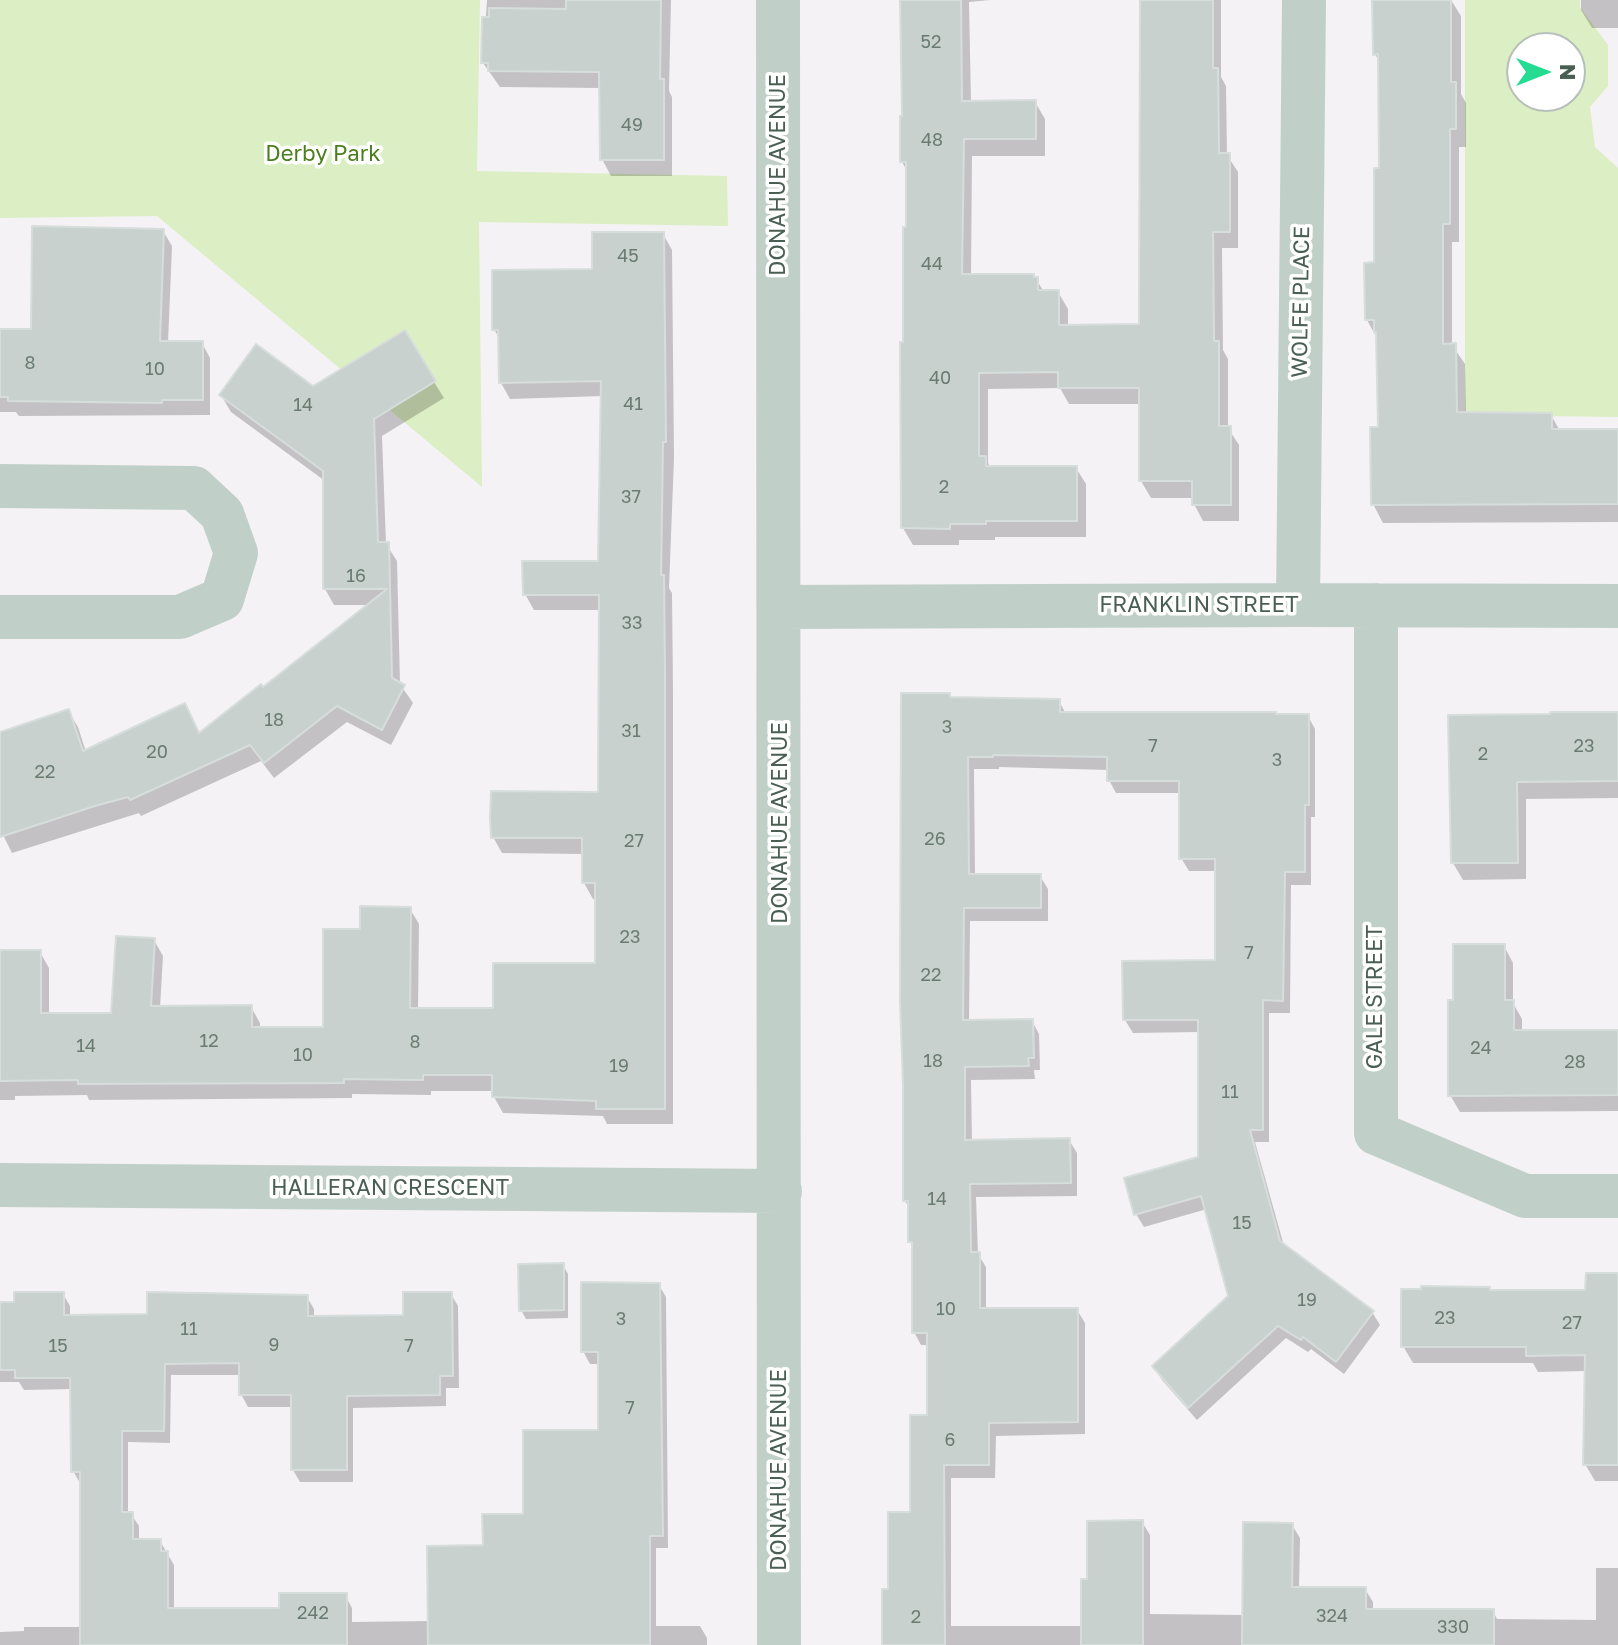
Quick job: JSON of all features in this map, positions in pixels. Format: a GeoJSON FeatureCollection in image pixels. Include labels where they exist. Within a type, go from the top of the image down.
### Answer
{"type":"FeatureCollection","features":[{"type":"Feature","properties":{"kind":"street","name":"DONAHUE AVENUE"},"geometry":{"type":"LineString","coordinates":[[778,0],[779,1645]]}},
{"type":"Feature","properties":{"kind":"street","name":"WOLFE PLACE"},"geometry":{"type":"LineString","coordinates":[[1298,605],[1304,0]]}},
{"type":"Feature","properties":{"kind":"street"},"geometry":{"type":"LineString","coordinates":[[0,486],[194,488],[222,514],[236,553],[222,599],[180,617],[0,617]]}},
{"type":"Feature","properties":{"kind":"street","name":"GALE STREET"},"geometry":{"type":"LineString","coordinates":[[1376,605],[1376,1133],[1525,1196],[1618,1196]]}},
{"type":"Feature","properties":{"kind":"street","name":"FRANKLIN STREET"},"geometry":{"type":"LineString","coordinates":[[780,607],[1618,606]]}},
{"type":"Feature","properties":{"kind":"street","name":"HALLERAN CRESCENT"},"geometry":{"type":"LineString","coordinates":[[0,1185],[780,1191]]}},
{"type":"Feature","properties":{"kind":"green space","name":"Derby Park"},"geometry":{"type":"Polygon","coordinates":[[[0,0],[480,0],[477,171],[727,176],[728,226],[479,222],[482,487],[157,216],[0,218],[0,0]]]}},
{"type":"Feature","properties":{"kind":"green space"},"geometry":{"type":"Polygon","coordinates":[[[1465,0],[1580,0],[1580,7],[1608,45],[1608,86],[1590,107],[1595,147],[1618,168],[1618,417],[1465,415],[1465,0]]]}},
{"type":"Feature","properties":{"kind":"building"},"geometry":{"type":"Polygon","coordinates":[[[566,0],[661,0],[660,79],[664,79],[664,160],[600,160],[599,72],[488,71],[488,63],[481,63],[482,17],[489,17],[489,8],[566,9],[566,0]]]}},
{"type":"Feature","properties":{"kind":"building"},"geometry":{"type":"Polygon","coordinates":[[[900,0],[961,0],[962,101],[1036,100],[1036,139],[964,139],[962,274],[1034,274],[1038,277],[1038,290],[1059,290],[1059,325],[1139,324],[1140,0],[1213,0],[1213,68],[1218,68],[1219,153],[1230,153],[1230,232],[1213,232],[1214,341],[1219,341],[1219,426],[1231,426],[1231,505],[1192,505],[1192,481],[1139,481],[1139,388],[1058,388],[1058,372],[979,373],[979,456],[986,456],[986,466],[1077,466],[1077,521],[986,521],[986,524],[950,524],[950,529],[901,528],[900,342],[903,342],[906,162],[900,162],[900,0]]]}},
{"type":"Feature","properties":{"kind":"building"},"geometry":{"type":"Polygon","coordinates":[[[1372,0],[1451,0],[1451,82],[1456,82],[1456,129],[1450,129],[1450,224],[1443,224],[1443,344],[1456,343],[1457,412],[1552,413],[1552,429],[1618,429],[1618,504],[1371,505],[1370,427],[1378,427],[1376,332],[1374,320],[1365,320],[1364,263],[1374,262],[1374,168],[1379,168],[1378,54],[1373,55],[1372,0]]]}},
{"type":"Feature","properties":{"kind":"building"},"geometry":{"type":"Polygon","coordinates":[[[32,226],[164,229],[160,341],[203,341],[203,400],[162,400],[162,403],[8,401],[8,397],[0,397],[0,329],[31,329],[32,226]]]}},
{"type":"Feature","properties":{"kind":"building"},"geometry":{"type":"Polygon","coordinates":[[[592,232],[664,232],[666,442],[663,442],[661,575],[664,575],[665,672],[665,1109],[596,1109],[596,1101],[492,1097],[492,1075],[423,1075],[423,1080],[344,1079],[344,1083],[78,1084],[78,1080],[0,1081],[0,950],[41,950],[41,1013],[111,1013],[116,936],[155,938],[151,1006],[252,1005],[252,1027],[323,1027],[323,929],[360,929],[360,906],[411,907],[410,1008],[493,1008],[493,963],[595,963],[595,883],[582,883],[582,838],[491,838],[490,818],[491,791],[598,792],[599,595],[523,595],[522,561],[598,561],[601,381],[499,383],[498,330],[492,330],[492,270],[592,269],[592,232]]]}},
{"type":"Feature","properties":{"kind":"building"},"geometry":{"type":"Polygon","coordinates":[[[405,330],[436,381],[374,419],[378,542],[389,542],[392,678],[405,685],[382,730],[337,706],[264,763],[250,745],[130,800],[128,797],[98,805],[0,837],[0,732],[69,709],[83,751],[185,703],[199,733],[387,589],[323,589],[323,471],[219,395],[256,344],[313,386],[405,330]]]}},
{"type":"Feature","properties":{"kind":"building"},"geometry":{"type":"Polygon","coordinates":[[[901,693],[1060,699],[1060,712],[1309,714],[1305,872],[1285,872],[1283,1001],[1263,1000],[1263,1130],[1250,1130],[1280,1241],[1374,1311],[1336,1362],[1303,1337],[1301,1340],[1278,1326],[1188,1408],[1152,1366],[1228,1296],[1201,1196],[1134,1215],[1124,1178],[1198,1157],[1198,1020],[1123,1020],[1122,961],[1215,960],[1215,859],[1179,859],[1179,781],[1107,781],[1107,757],[968,757],[969,874],[1041,874],[1041,908],[964,908],[963,1020],[1033,1019],[1034,1058],[1028,1058],[1029,1066],[965,1067],[965,1140],[1070,1138],[1071,1183],[970,1184],[971,1252],[980,1252],[980,1308],[1078,1308],[1078,1422],[989,1423],[989,1465],[944,1465],[945,1645],[882,1645],[882,1589],[888,1589],[888,1512],[910,1512],[910,1415],[927,1415],[927,1333],[912,1333],[912,1242],[908,1242],[908,1201],[903,1201],[901,693]]]}},
{"type":"Feature","properties":{"kind":"building"},"geometry":{"type":"Polygon","coordinates":[[[1618,712],[1618,781],[1517,782],[1518,863],[1451,863],[1448,715],[1618,712]]]}},
{"type":"Feature","properties":{"kind":"building"},"geometry":{"type":"Polygon","coordinates":[[[1453,944],[1505,944],[1505,1000],[1514,1000],[1514,1030],[1618,1030],[1618,1095],[1448,1096],[1448,1000],[1453,1000],[1453,944]]]}},
{"type":"Feature","properties":{"kind":"building"},"geometry":{"type":"Polygon","coordinates":[[[564,1263],[564,1310],[519,1311],[518,1264],[564,1263]]]}},
{"type":"Feature","properties":{"kind":"building"},"geometry":{"type":"Polygon","coordinates":[[[1586,1273],[1618,1273],[1618,1465],[1583,1465],[1585,1355],[1526,1356],[1526,1347],[1401,1347],[1401,1289],[1421,1289],[1421,1286],[1585,1290],[1586,1273]]]}},
{"type":"Feature","properties":{"kind":"building"},"geometry":{"type":"Polygon","coordinates":[[[581,1282],[660,1283],[663,1536],[650,1536],[650,1645],[428,1645],[427,1546],[483,1545],[482,1514],[523,1514],[523,1430],[598,1430],[598,1352],[581,1352],[581,1282]]]}},
{"type":"Feature","properties":{"kind":"building"},"geometry":{"type":"Polygon","coordinates":[[[14,1292],[64,1292],[64,1315],[147,1314],[147,1292],[308,1295],[308,1316],[403,1315],[403,1292],[452,1292],[453,1376],[440,1376],[440,1395],[347,1396],[347,1470],[291,1470],[291,1395],[239,1395],[239,1363],[165,1364],[164,1431],[122,1431],[122,1512],[133,1512],[133,1539],[161,1539],[161,1551],[168,1551],[168,1608],[279,1608],[279,1593],[347,1593],[347,1645],[80,1645],[80,1472],[71,1472],[70,1378],[15,1378],[15,1370],[0,1370],[0,1302],[14,1302],[14,1292]]]}},
{"type":"Feature","properties":{"kind":"building"},"geometry":{"type":"Polygon","coordinates":[[[1143,1520],[1143,1645],[1081,1645],[1081,1579],[1087,1579],[1087,1521],[1143,1520]]]}},
{"type":"Feature","properties":{"kind":"building"},"geometry":{"type":"Polygon","coordinates":[[[1243,1522],[1293,1523],[1292,1587],[1366,1587],[1366,1609],[1494,1609],[1494,1645],[1242,1645],[1243,1522]]]}}]}
